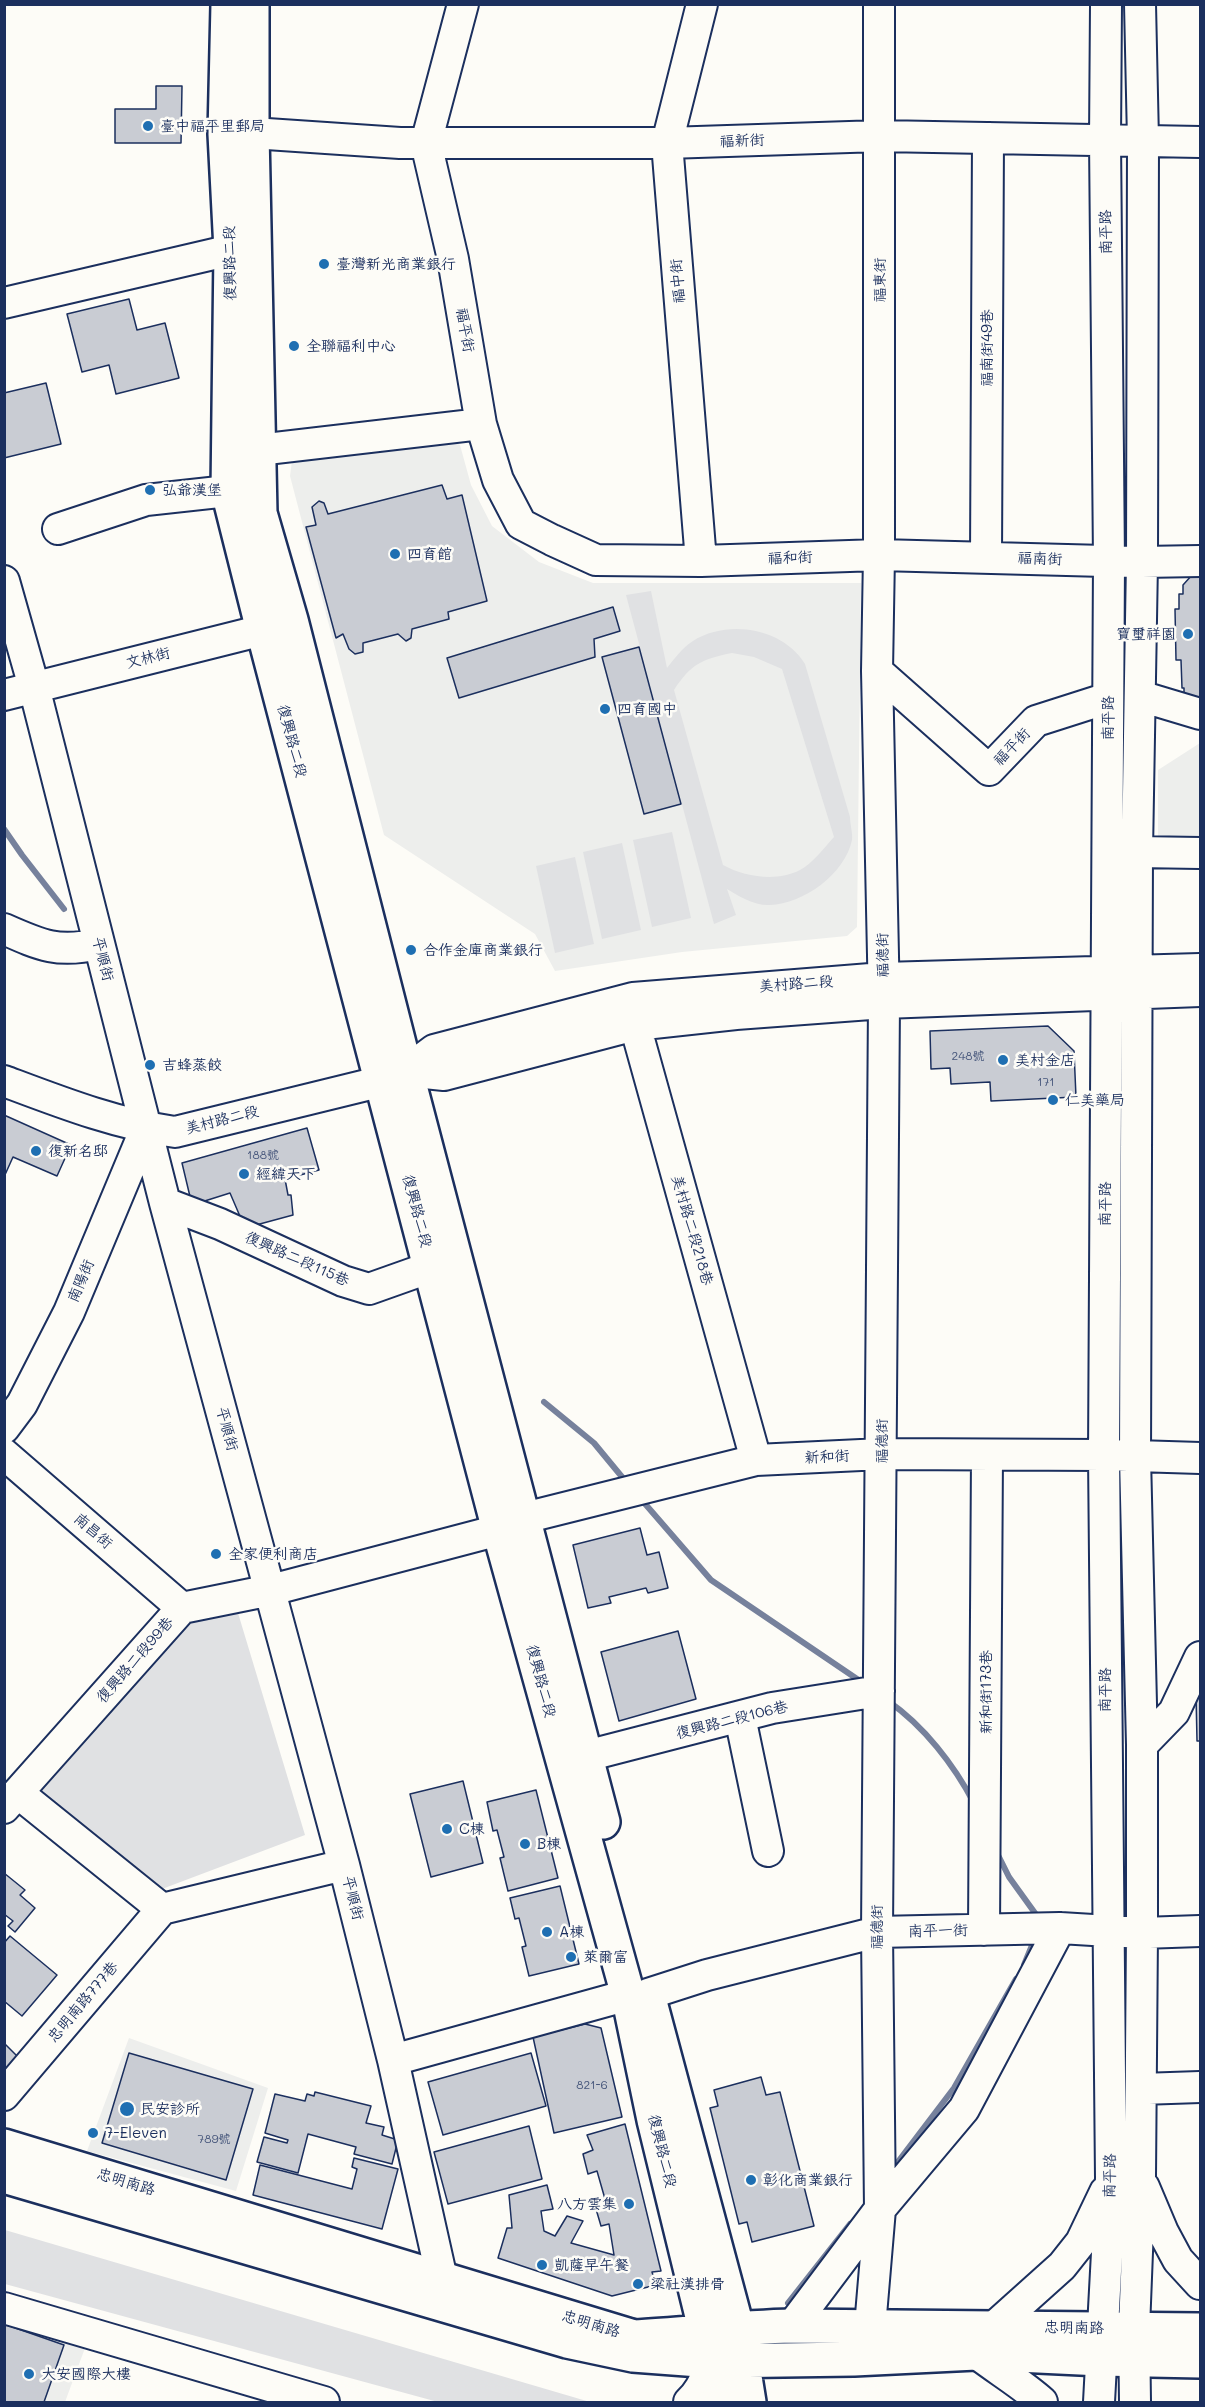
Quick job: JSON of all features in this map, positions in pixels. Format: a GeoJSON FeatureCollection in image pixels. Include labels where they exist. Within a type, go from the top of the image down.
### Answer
{"type":"FeatureCollection","features":[{"type":"Feature","properties":{"kind":"main road","name":"復興路二段"},"geometry":{"type":"LineString","coordinates":[[228,4],[239,134],[260,513],[277,625]]}},
{"type":"Feature","properties":{"kind":"main road","name":"復興路二段"},"geometry":{"type":"LineString","coordinates":[[252,4],[239,134],[231,250],[228,491],[277,625],[512,1524],[638,1994],[725,2345],[749,2403]]}},
{"type":"Feature","properties":{"kind":"main road","name":"復興路二段"},"geometry":{"type":"LineString","coordinates":[[394,1076],[431,1267],[586,1756],[638,1994]]}},
{"type":"Feature","properties":{"kind":"main road","name":"忠明南路"},"geometry":{"type":"LineString","coordinates":[[4,2146],[634,2337],[854,2359],[985,2340]]}},
{"type":"Feature","properties":{"kind":"main road","name":"忠明南路"},"geometry":{"type":"LineString","coordinates":[[4,2176],[567,2341],[633,2355],[725,2345],[792,2326],[870,2327],[985,2340],[1118,2344],[1200,2361]]}},
{"type":"Feature","properties":{"kind":"main road","name":"忠明南路"},"geometry":{"type":"LineString","coordinates":[[1118,2344],[1200,2330]]}},
{"type":"Feature","properties":{"kind":"main road","name":"復興路二段"},"geometry":{"type":"LineString","coordinates":[[723,2403],[725,2345]]}},
{"type":"Feature","properties":{"kind":"street"},"geometry":{"type":"LineString","coordinates":[[239,134],[426,143],[463,4]]}},
{"type":"Feature","properties":{"kind":"street","name":"福中街"},"geometry":{"type":"LineString","coordinates":[[701,561],[667,143],[702,4]]}},
{"type":"Feature","properties":{"kind":"street","name":"福東街"},"geometry":{"type":"LineString","coordinates":[[879,4],[879,555]]}},
{"type":"Feature","properties":{"kind":"street","name":"南平路"},"geometry":{"type":"LineString","coordinates":[[1106,4],[1109,561],[1104,1455],[1107,1931],[1111,2178],[1118,2344],[1135,2403]]}},
{"type":"Feature","properties":{"kind":"street","name":"南平路"},"geometry":{"type":"LineString","coordinates":[[1099,2403],[1118,2344],[1140,2176],[1142,1744],[1135,1457],[1137,852],[1142,562],[1143,140],[1140,4]]}},
{"type":"Feature","properties":{"kind":"street","name":"福新街"},"geometry":{"type":"LineString","coordinates":[[426,143],[667,143],[880,136],[1200,142]]}},
{"type":"Feature","properties":{"kind":"street","name":"福南街49巷"},"geometry":{"type":"LineString","coordinates":[[986,558],[988,138]]}},
{"type":"Feature","properties":{"kind":"street","name":"福平街"},"geometry":{"type":"LineString","coordinates":[[426,143],[453,259],[482,424],[498,480],[521,524],[596,560],[701,561]]}},
{"type":"Feature","properties":{"kind":"street"},"geometry":{"type":"LineString","coordinates":[[4,303],[231,250]]}},
{"type":"Feature","properties":{"kind":"street"},"geometry":{"type":"LineString","coordinates":[[258,450],[482,424]]}},
{"type":"Feature","properties":{"kind":"street"},"geometry":{"type":"LineString","coordinates":[[58,529],[146,500],[228,491]]}},
{"type":"Feature","properties":{"kind":"street","name":"福南街"},"geometry":{"type":"LineString","coordinates":[[879,555],[1142,562],[1200,561]]}},
{"type":"Feature","properties":{"kind":"street","name":"福和街"},"geometry":{"type":"LineString","coordinates":[[701,561],[879,555]]}},
{"type":"Feature","properties":{"kind":"street","name":"福德街"},"geometry":{"type":"LineString","coordinates":[[870,2327],[880,2209],[877,1932],[884,991],[876,671],[879,555]]}},
{"type":"Feature","properties":{"kind":"street","name":"平順街"},"geometry":{"type":"LineString","coordinates":[[4,581],[9,615],[34,687],[165,1203],[344,1865],[393,2060],[442,2279]]}},
{"type":"Feature","properties":{"kind":"street","name":"文林街"},"geometry":{"type":"LineString","coordinates":[[4,695],[277,625]]}},
{"type":"Feature","properties":{"kind":"street","name":"福平街"},"geometry":{"type":"LineString","coordinates":[[876,671],[989,770],[1036,721],[1108,698]]}},
{"type":"Feature","properties":{"kind":"street"},"geometry":{"type":"LineString","coordinates":[[1140,696],[1200,714]]}},
{"type":"Feature","properties":{"kind":"street"},"geometry":{"type":"LineString","coordinates":[[1137,852],[1200,853]]}},
{"type":"Feature","properties":{"kind":"street"},"geometry":{"type":"LineString","coordinates":[[4,929],[36,944],[73,950],[99,944]]}},
{"type":"Feature","properties":{"kind":"street","name":"美村路二段"},"geometry":{"type":"LineString","coordinates":[[4,1081],[68,1106],[146,1128],[175,1132],[394,1076],[434,1050],[634,1011],[884,991],[1138,982],[1200,969]]}},
{"type":"Feature","properties":{"kind":"street","name":"美村路二段"},"geometry":{"type":"LineString","coordinates":[[1138,982],[1200,991]]}},
{"type":"Feature","properties":{"kind":"street","name":"美村路二段218巷"},"geometry":{"type":"LineString","coordinates":[[634,1011],[756,1460]]}},
{"type":"Feature","properties":{"kind":"street","name":"南陽街"},"geometry":{"type":"LineString","coordinates":[[4,1428],[22,1404],[69,1312],[146,1128]]}},
{"type":"Feature","properties":{"kind":"street","name":"復興路二段115巷"},"geometry":{"type":"LineString","coordinates":[[165,1203],[220,1224],[334,1277],[369,1289],[431,1267]]}},
{"type":"Feature","properties":{"kind":"street","name":"南昌街"},"geometry":{"type":"LineString","coordinates":[[4,1454],[182,1608]]}},
{"type":"Feature","properties":{"kind":"street","name":"新和街"},"geometry":{"type":"LineString","coordinates":[[512,1524],[756,1460],[882,1455],[1104,1455],[1200,1458]]}},
{"type":"Feature","properties":{"kind":"street","name":"新和街173巷"},"geometry":{"type":"LineString","coordinates":[[984,1930],[987,1455]]}},
{"type":"Feature","properties":{"kind":"street","name":"復興路二段99巷"},"geometry":{"type":"LineString","coordinates":[[162,1910],[11,1800],[182,1608],[271,1590],[512,1524]]}},
{"type":"Feature","properties":{"kind":"street"},"geometry":{"type":"LineString","coordinates":[[1142,1744],[1174,1712],[1200,1658]]}},
{"type":"Feature","properties":{"kind":"street","name":"復興路二段106巷"},"geometry":{"type":"LineString","coordinates":[[586,1756],[772,1708],[879,1691]]}},
{"type":"Feature","properties":{"kind":"street"},"geometry":{"type":"LineString","coordinates":[[740,1717],[768,1851]]}},
{"type":"Feature","properties":{"kind":"street"},"geometry":{"type":"LineString","coordinates":[[162,1910],[344,1865]]}},
{"type":"Feature","properties":{"kind":"street","name":"忠明南路777巷"},"geometry":{"type":"LineString","coordinates":[[4,2095],[162,1910]]}},
{"type":"Feature","properties":{"kind":"street"},"geometry":{"type":"LineString","coordinates":[[792,2326],[880,2209],[963,2109],[1060,1928]]}},
{"type":"Feature","properties":{"kind":"street","name":"南平一街"},"geometry":{"type":"LineString","coordinates":[[393,2060],[707,1975],[877,1932],[1060,1928],[1142,1933],[1200,1931]]}},
{"type":"Feature","properties":{"kind":"street"},"geometry":{"type":"LineString","coordinates":[[1141,2089],[1200,2087]]}},
{"type":"Feature","properties":{"kind":"street"},"geometry":{"type":"LineString","coordinates":[[1140,2176],[1163,2232],[1178,2260],[1200,2284]]}},
{"type":"Feature","properties":{"kind":"street"},"geometry":{"type":"LineString","coordinates":[[1042,2403],[1029,2391],[1014,2382],[985,2340],[1062,2266],[1081,2242],[1111,2178]]}},
{"type":"Feature","properties":{"kind":"street"},"geometry":{"type":"LineString","coordinates":[[4,2308],[324,2403]]}},
{"type":"Feature","properties":{"kind":"street"},"geometry":{"type":"LineString","coordinates":[[689,2403],[701,2391],[725,2345]]}},
{"type":"Feature","properties":{"kind":"shaded area","name":"四育國中"},"geometry":{"type":"Polygon","coordinates":[[[442,435],[460,445],[471,485],[492,526],[539,562],[593,583],[861,583],[857,927],[847,936],[682,952],[555,971],[535,934],[384,835],[290,476],[293,453],[442,435]]]}},
{"type":"Feature","properties":{"kind":"shaded area"},"geometry":{"type":"Polygon","coordinates":[[[651,591],[667,668],[693,641],[722,630],[738,629],[769,635],[783,642],[805,664],[850,817],[852,838],[848,853],[841,864],[821,885],[809,893],[783,903],[764,905],[747,900],[727,889],[736,915],[714,924],[626,595],[651,591]],[[732,653],[705,660],[692,668],[674,690],[723,865],[751,875],[781,876],[805,867],[834,837],[782,669],[754,657],[732,653]]]}},
{"type":"Feature","properties":{"kind":"shaded area"},"geometry":{"type":"Polygon","coordinates":[[[1200,743],[1200,841],[1158,843],[1158,770],[1200,743]]]}},
{"type":"Feature","properties":{"kind":"shaded area"},"geometry":{"type":"Polygon","coordinates":[[[672,832],[691,918],[652,927],[633,840],[672,832]]]}},
{"type":"Feature","properties":{"kind":"shaded area"},"geometry":{"type":"Polygon","coordinates":[[[622,843],[641,930],[602,939],[583,852],[622,843]]]}},
{"type":"Feature","properties":{"kind":"shaded area"},"geometry":{"type":"Polygon","coordinates":[[[575,857],[594,944],[555,953],[536,866],[575,857]]]}},
{"type":"Feature","properties":{"kind":"shaded area"},"geometry":{"type":"Polygon","coordinates":[[[238,1613],[305,1835],[154,1892],[32,1789],[184,1621],[238,1613]]]}},
{"type":"Feature","properties":{"kind":"shaded area"},"geometry":{"type":"Polygon","coordinates":[[[129,2038],[268,2088],[236,2191],[87,2151],[129,2038]]]}},
{"type":"Feature","properties":{"kind":"shaded area"},"geometry":{"type":"Polygon","coordinates":[[[5,2230],[590,2402],[438,2402],[5,2284],[5,2230]]]}},
{"type":"Feature","properties":{"kind":"shaded area","name":"大安國際大樓"},"geometry":{"type":"Polygon","coordinates":[[[5,2321],[85,2348],[65,2402],[5,2402],[5,2321]]]}},
{"type":"Feature","properties":{"kind":"building","name":"臺中福平里郵局"},"geometry":{"type":"Polygon","coordinates":[[[156,86],[182,86],[181,143],[115,143],[115,109],[156,109],[156,86]]]}},
{"type":"Feature","properties":{"kind":"building"},"geometry":{"type":"Polygon","coordinates":[[[129,299],[137,330],[165,323],[179,378],[116,394],[109,365],[82,372],[67,314],[129,299]]]}},
{"type":"Feature","properties":{"kind":"building"},"geometry":{"type":"Polygon","coordinates":[[[46,383],[61,444],[4,458],[4,393],[46,383]]]}},
{"type":"Feature","properties":{"kind":"building","name":"四育館"},"geometry":{"type":"Polygon","coordinates":[[[442,485],[447,499],[462,495],[487,601],[448,612],[449,619],[412,629],[411,638],[406,641],[398,634],[363,643],[363,652],[355,654],[349,649],[343,634],[336,638],[306,527],[316,525],[312,507],[319,501],[324,503],[328,514],[442,485]]]}},
{"type":"Feature","properties":{"kind":"building","name":"寶璽祥園"},"geometry":{"type":"Polygon","coordinates":[[[1200,574],[1200,698],[1184,699],[1181,660],[1176,660],[1175,609],[1179,609],[1179,594],[1183,594],[1183,585],[1192,575],[1200,574]]]}},
{"type":"Feature","properties":{"kind":"building"},"geometry":{"type":"Polygon","coordinates":[[[613,607],[620,631],[594,639],[595,657],[459,698],[447,658],[613,607]]]}},
{"type":"Feature","properties":{"kind":"building"},"geometry":{"type":"Polygon","coordinates":[[[639,647],[681,804],[644,814],[602,657],[639,647]]]}},
{"type":"Feature","properties":{"kind":"building","name":"美村金店"},"geometry":{"type":"Polygon","coordinates":[[[1048,1026],[1074,1051],[1076,1097],[991,1101],[990,1082],[951,1084],[950,1068],[931,1069],[930,1031],[1048,1026]]]}},
{"type":"Feature","properties":{"kind":"building","name":"復新名邸"},"geometry":{"type":"Polygon","coordinates":[[[4,1115],[71,1145],[57,1176],[13,1157],[4,1177],[4,1115]]]}},
{"type":"Feature","properties":{"kind":"building","name":"經緯天下"},"geometry":{"type":"Polygon","coordinates":[[[307,1128],[319,1170],[285,1179],[288,1195],[291,1195],[293,1215],[245,1228],[230,1193],[192,1205],[182,1163],[307,1128]]]}},
{"type":"Feature","properties":{"kind":"building"},"geometry":{"type":"Polygon","coordinates":[[[640,1528],[647,1555],[659,1552],[668,1588],[648,1593],[646,1588],[609,1597],[611,1603],[588,1608],[573,1545],[640,1528]]]}},
{"type":"Feature","properties":{"kind":"building"},"geometry":{"type":"Polygon","coordinates":[[[678,1631],[696,1699],[619,1721],[601,1652],[678,1631]]]}},
{"type":"Feature","properties":{"kind":"building"},"geometry":{"type":"Polygon","coordinates":[[[1196,1695],[1200,1695],[1200,1741],[1197,1741],[1196,1695]]]}},
{"type":"Feature","properties":{"kind":"building","name":"C棟"},"geometry":{"type":"Polygon","coordinates":[[[463,1781],[483,1863],[431,1877],[410,1794],[463,1781]]]}},
{"type":"Feature","properties":{"kind":"building","name":"B棟"},"geometry":{"type":"Polygon","coordinates":[[[536,1790],[558,1878],[508,1891],[500,1858],[504,1857],[497,1830],[493,1831],[487,1802],[536,1790]]]}},
{"type":"Feature","properties":{"kind":"building"},"geometry":{"type":"Polygon","coordinates":[[[4,1873],[25,1890],[20,1895],[35,1908],[15,1932],[8,1926],[13,1921],[4,1914],[4,1873]]]}},
{"type":"Feature","properties":{"kind":"building","name":"A棟"},"geometry":{"type":"Polygon","coordinates":[[[560,1886],[579,1964],[529,1976],[522,1947],[526,1946],[519,1918],[515,1919],[510,1898],[560,1886]]]}},
{"type":"Feature","properties":{"kind":"building"},"geometry":{"type":"Polygon","coordinates":[[[10,1936],[57,1975],[22,2016],[4,2001],[4,1943],[10,1936]]]}},
{"type":"Feature","properties":{"kind":"building"},"geometry":{"type":"Polygon","coordinates":[[[585,2024],[601,2028],[622,2117],[554,2133],[533,2037],[585,2024]]]}},
{"type":"Feature","properties":{"kind":"building"},"geometry":{"type":"Polygon","coordinates":[[[4,2043],[20,2059],[4,2076],[4,2043]]]}},
{"type":"Feature","properties":{"kind":"building"},"geometry":{"type":"Polygon","coordinates":[[[129,2053],[253,2089],[226,2180],[102,2143],[129,2053]]]}},
{"type":"Feature","properties":{"kind":"building"},"geometry":{"type":"Polygon","coordinates":[[[531,2053],[546,2106],[443,2135],[428,2082],[531,2053]]]}},
{"type":"Feature","properties":{"kind":"building"},"geometry":{"type":"Polygon","coordinates":[[[761,2077],[766,2095],[780,2092],[814,2226],[752,2242],[747,2222],[739,2224],[710,2108],[718,2106],[714,2090],[761,2077]]]}},
{"type":"Feature","properties":{"kind":"building"},"geometry":{"type":"Polygon","coordinates":[[[315,2092],[371,2106],[366,2123],[384,2127],[382,2135],[398,2140],[392,2164],[354,2154],[356,2147],[308,2134],[298,2173],[257,2162],[264,2137],[287,2143],[288,2140],[265,2133],[275,2094],[305,2101],[307,2094],[314,2096],[315,2092]]]}},
{"type":"Feature","properties":{"kind":"building"},"geometry":{"type":"Polygon","coordinates":[[[625,2124],[661,2271],[652,2272],[656,2285],[612,2296],[498,2258],[507,2228],[512,2228],[509,2195],[547,2185],[553,2209],[541,2211],[544,2231],[555,2236],[567,2216],[583,2221],[571,2243],[614,2255],[609,2224],[601,2226],[596,2209],[607,2206],[597,2171],[588,2174],[583,2154],[593,2150],[587,2135],[625,2124]]]}},
{"type":"Feature","properties":{"kind":"building"},"geometry":{"type":"Polygon","coordinates":[[[529,2126],[542,2179],[448,2204],[434,2152],[529,2126]]]}},
{"type":"Feature","properties":{"kind":"building"},"geometry":{"type":"Polygon","coordinates":[[[354,2158],[398,2169],[382,2229],[253,2195],[260,2165],[352,2189],[357,2169],[352,2167],[354,2158]]]}},
{"type":"Feature","properties":{"kind":"building","name":"大安國際大樓"},"geometry":{"type":"Polygon","coordinates":[[[4,2324],[64,2345],[44,2402],[4,2402],[4,2324]]]}},
{"type":"Feature","properties":{"kind":"waterway"},"geometry":{"type":"LineString","coordinates":[[4,829],[64,909]]}},
{"type":"Feature","properties":{"kind":"waterway"},"geometry":{"type":"LineString","coordinates":[[544,1402],[594,1443],[627,1483]]}},
{"type":"Feature","properties":{"kind":"waterway"},"geometry":{"type":"LineString","coordinates":[[640,1498],[711,1580],[863,1683]]}},
{"type":"Feature","properties":{"kind":"waterway"},"geometry":{"type":"LineString","coordinates":[[888,1701],[914,1722],[937,1747],[974,1803]]}},
{"type":"Feature","properties":{"kind":"waterway"},"geometry":{"type":"LineString","coordinates":[[997,1853],[1009,1877],[1040,1920]]}},
{"type":"Feature","properties":{"kind":"waterway"},"geometry":{"type":"LineString","coordinates":[[1024,1965],[1035,1938]]}},
{"type":"Feature","properties":{"kind":"waterway"},"geometry":{"type":"LineString","coordinates":[[891,2171],[954,2088],[1016,1979]]}},
{"type":"Feature","properties":{"kind":"waterway"},"geometry":{"type":"LineString","coordinates":[[788,2303],[850,2224]]}},
{"type":"Feature","properties":{"kind":"place","name":"臺中福平里郵局"},"geometry":{"type":"Point","coordinates":[148,126]}},
{"type":"Feature","properties":{"kind":"place","name":"臺灣新光商業銀行"},"geometry":{"type":"Point","coordinates":[324,264]}},
{"type":"Feature","properties":{"kind":"place","name":"全聯福利中心"},"geometry":{"type":"Point","coordinates":[294,346]}},
{"type":"Feature","properties":{"kind":"place","name":"弘爺漢堡"},"geometry":{"type":"Point","coordinates":[150,490]}},
{"type":"Feature","properties":{"kind":"place","name":"四育館"},"geometry":{"type":"Point","coordinates":[395,554]}},
{"type":"Feature","properties":{"kind":"place","name":"寶璽祥園"},"geometry":{"type":"Point","coordinates":[1188,634]}},
{"type":"Feature","properties":{"kind":"place","name":"四育國中"},"geometry":{"type":"Point","coordinates":[605,709]}},
{"type":"Feature","properties":{"kind":"place","name":"合作金庫商業銀行"},"geometry":{"type":"Point","coordinates":[411,950]}},
{"type":"Feature","properties":{"kind":"place","name":"美村金店"},"geometry":{"type":"Point","coordinates":[1003,1060]}},
{"type":"Feature","properties":{"kind":"place","name":"吉蜂蒸餃"},"geometry":{"type":"Point","coordinates":[150,1065]}},
{"type":"Feature","properties":{"kind":"place","name":"仁美藥局"},"geometry":{"type":"Point","coordinates":[1053,1100]}},
{"type":"Feature","properties":{"kind":"place","name":"復新名邸"},"geometry":{"type":"Point","coordinates":[36,1151]}},
{"type":"Feature","properties":{"kind":"place","name":"經緯天下"},"geometry":{"type":"Point","coordinates":[244,1174]}},
{"type":"Feature","properties":{"kind":"place","name":"全家便利商店"},"geometry":{"type":"Point","coordinates":[216,1554]}},
{"type":"Feature","properties":{"kind":"place","name":"C棟"},"geometry":{"type":"Point","coordinates":[447,1829]}},
{"type":"Feature","properties":{"kind":"place","name":"B棟"},"geometry":{"type":"Point","coordinates":[525,1844]}},
{"type":"Feature","properties":{"kind":"place","name":"A棟"},"geometry":{"type":"Point","coordinates":[547,1932]}},
{"type":"Feature","properties":{"kind":"place","name":"萊爾富"},"geometry":{"type":"Point","coordinates":[571,1957]}},
{"type":"Feature","properties":{"kind":"place","name":"民安診所"},"geometry":{"type":"Point","coordinates":[127,2109]}},
{"type":"Feature","properties":{"kind":"place","name":"7-Eleven"},"geometry":{"type":"Point","coordinates":[93,2133]}},
{"type":"Feature","properties":{"kind":"place","name":"彰化商業銀行"},"geometry":{"type":"Point","coordinates":[751,2180]}},
{"type":"Feature","properties":{"kind":"place","name":"八方雲集"},"geometry":{"type":"Point","coordinates":[629,2204]}},
{"type":"Feature","properties":{"kind":"place","name":"凱薩早午餐"},"geometry":{"type":"Point","coordinates":[542,2265]}},
{"type":"Feature","properties":{"kind":"place","name":"梁社漢排骨"},"geometry":{"type":"Point","coordinates":[638,2284]}},
{"type":"Feature","properties":{"kind":"place","name":"大安國際大樓"},"geometry":{"type":"Point","coordinates":[29,2374]}}]}
